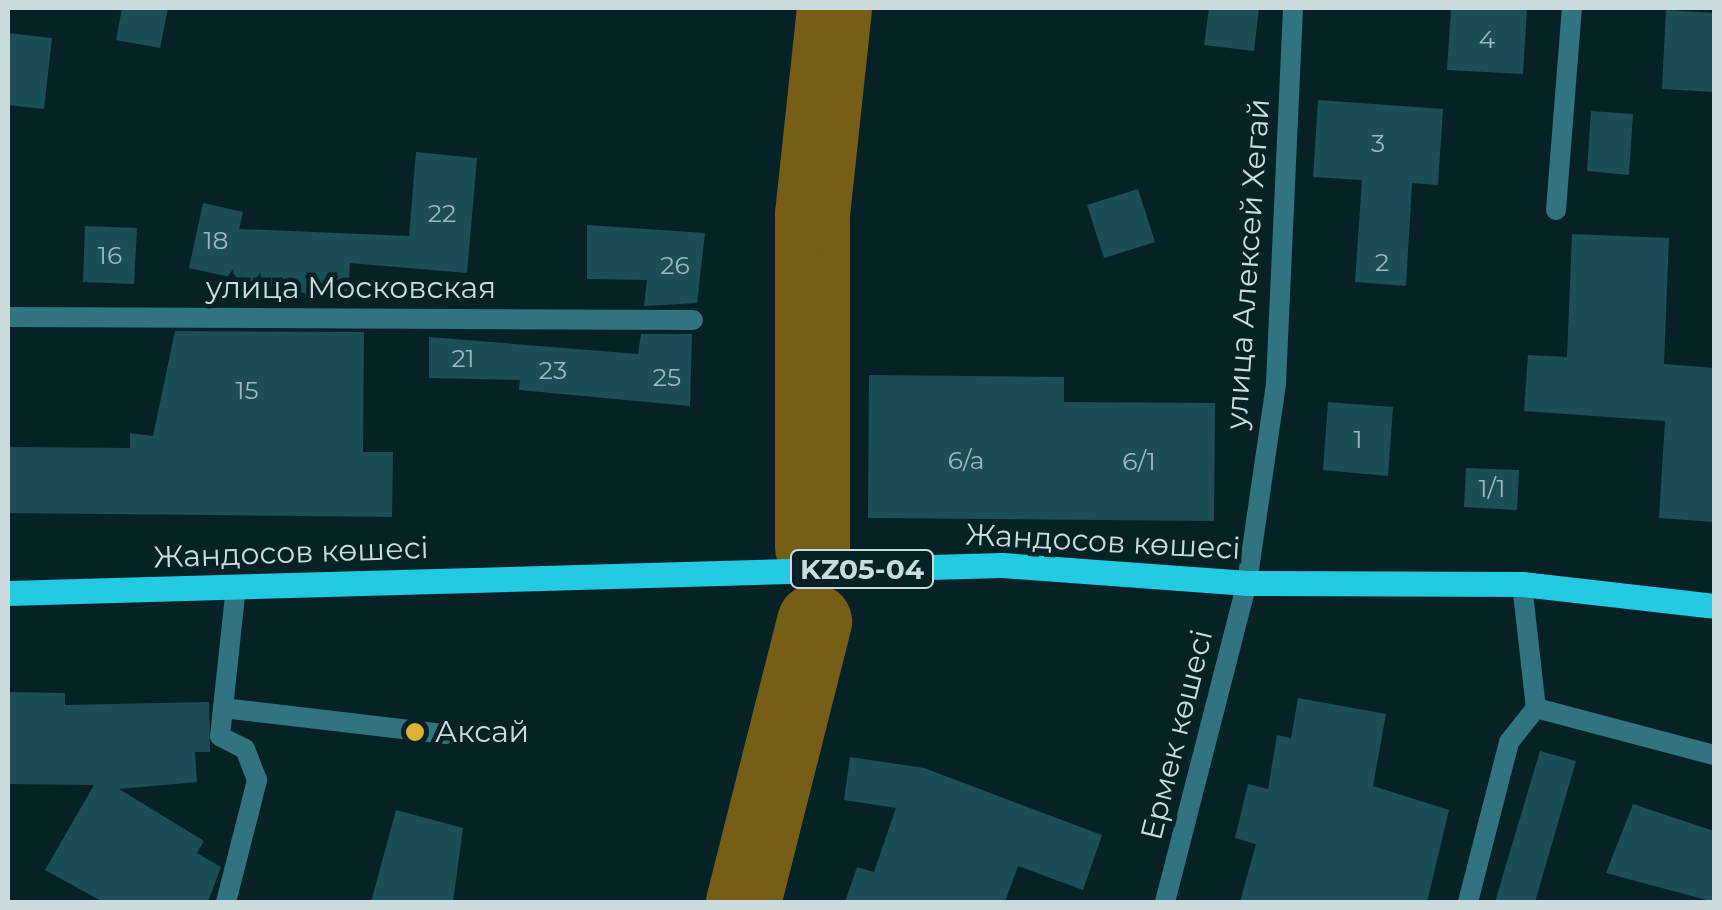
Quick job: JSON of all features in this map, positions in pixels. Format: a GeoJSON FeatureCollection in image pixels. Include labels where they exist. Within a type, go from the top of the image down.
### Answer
{"type":"FeatureCollection","features":[{"type":"Feature","properties":{"kind":"main road","name":"Жандосов көшесі"},"geometry":{"type":"LineString","coordinates":[[8,592],[1002,565],[1247,583],[1522,584],[1714,606]]}},
{"type":"Feature","properties":{"kind":"street","name":"улица Алексей Хегай"},"geometry":{"type":"LineString","coordinates":[[1247,583],[1276,383],[1293,8]]}},
{"type":"Feature","properties":{"kind":"street"},"geometry":{"type":"LineString","coordinates":[[1556,210],[1572,8]]}},
{"type":"Feature","properties":{"kind":"street","name":"улица Московская"},"geometry":{"type":"LineString","coordinates":[[8,318],[693,320]]}},
{"type":"Feature","properties":{"kind":"street","name":"Ермек көшесі"},"geometry":{"type":"LineString","coordinates":[[1164,902],[1247,583]]}},
{"type":"Feature","properties":{"kind":"street"},"geometry":{"type":"LineString","coordinates":[[1468,902],[1509,742],[1536,708],[1522,584]]}},
{"type":"Feature","properties":{"kind":"street"},"geometry":{"type":"LineString","coordinates":[[226,902],[257,780],[244,749],[220,736],[236,587]]}},
{"type":"Feature","properties":{"kind":"street"},"geometry":{"type":"LineString","coordinates":[[223,708],[445,734]]}},
{"type":"Feature","properties":{"kind":"street"},"geometry":{"type":"LineString","coordinates":[[1536,708],[1714,755]]}},
{"type":"Feature","properties":{"kind":"building"},"geometry":{"type":"Polygon","coordinates":[[[122,8],[168,8],[160,48],[116,40],[122,8]]]}},
{"type":"Feature","properties":{"kind":"building"},"geometry":{"type":"Polygon","coordinates":[[[1209,8],[1259,8],[1254,51],[1204,45],[1209,8]]]}},
{"type":"Feature","properties":{"kind":"building"},"geometry":{"type":"Polygon","coordinates":[[[1451,8],[1527,8],[1523,74],[1447,70],[1451,8]]]}},
{"type":"Feature","properties":{"kind":"building"},"geometry":{"type":"Polygon","coordinates":[[[1666,10],[1714,13],[1714,92],[1662,89],[1666,10]]]}},
{"type":"Feature","properties":{"kind":"building"},"geometry":{"type":"Polygon","coordinates":[[[8,33],[52,38],[44,109],[8,105],[8,33]]]}},
{"type":"Feature","properties":{"kind":"building"},"geometry":{"type":"Polygon","coordinates":[[[1318,100],[1443,109],[1438,185],[1412,183],[1406,286],[1355,282],[1362,180],[1313,177],[1318,100]]]}},
{"type":"Feature","properties":{"kind":"building"},"geometry":{"type":"Polygon","coordinates":[[[1591,111],[1633,114],[1629,175],[1587,171],[1591,111]]]}},
{"type":"Feature","properties":{"kind":"building"},"geometry":{"type":"Polygon","coordinates":[[[416,152],[477,158],[467,273],[350,263],[348,303],[189,268],[203,203],[243,212],[239,229],[409,236],[416,152]]]}},
{"type":"Feature","properties":{"kind":"building"},"geometry":{"type":"Polygon","coordinates":[[[1138,189],[1155,242],[1104,258],[1087,205],[1138,189]]]}},
{"type":"Feature","properties":{"kind":"building"},"geometry":{"type":"Polygon","coordinates":[[[587,225],[705,233],[697,303],[644,306],[647,280],[587,279],[587,225]]]}},
{"type":"Feature","properties":{"kind":"building"},"geometry":{"type":"Polygon","coordinates":[[[85,226],[137,228],[134,284],[83,282],[85,226]]]}},
{"type":"Feature","properties":{"kind":"building"},"geometry":{"type":"Polygon","coordinates":[[[1572,234],[1669,238],[1664,364],[1714,368],[1714,522],[1659,518],[1665,421],[1524,411],[1528,355],[1567,357],[1572,234]]]}},
{"type":"Feature","properties":{"kind":"building"},"geometry":{"type":"Polygon","coordinates":[[[175,331],[364,332],[363,452],[393,452],[392,517],[8,513],[8,447],[130,448],[130,433],[153,436],[175,331]]]}},
{"type":"Feature","properties":{"kind":"building"},"geometry":{"type":"Polygon","coordinates":[[[641,334],[692,334],[690,406],[519,390],[520,380],[429,378],[429,337],[638,354],[641,334]]]}},
{"type":"Feature","properties":{"kind":"building"},"geometry":{"type":"Polygon","coordinates":[[[869,375],[1064,377],[1064,402],[1215,403],[1214,521],[868,518],[869,375]]]}},
{"type":"Feature","properties":{"kind":"building"},"geometry":{"type":"Polygon","coordinates":[[[1328,402],[1393,407],[1388,476],[1323,470],[1328,402]]]}},
{"type":"Feature","properties":{"kind":"building"},"geometry":{"type":"Polygon","coordinates":[[[1466,468],[1519,470],[1517,510],[1464,507],[1466,468]]]}},
{"type":"Feature","properties":{"kind":"building"},"geometry":{"type":"Polygon","coordinates":[[[8,692],[65,693],[65,705],[209,702],[210,752],[195,752],[197,782],[119,789],[204,841],[197,853],[221,867],[208,902],[103,902],[45,870],[94,785],[8,784],[8,692]]]}},
{"type":"Feature","properties":{"kind":"building"},"geometry":{"type":"Polygon","coordinates":[[[1298,698],[1386,714],[1373,786],[1449,810],[1427,902],[1240,902],[1256,844],[1235,838],[1248,784],[1268,789],[1277,735],[1291,738],[1298,698]]]}},
{"type":"Feature","properties":{"kind":"building"},"geometry":{"type":"Polygon","coordinates":[[[1540,751],[1576,761],[1535,902],[1495,902],[1540,751]]]}},
{"type":"Feature","properties":{"kind":"building"},"geometry":{"type":"Polygon","coordinates":[[[850,757],[924,768],[1102,835],[1083,890],[1018,866],[1005,902],[845,902],[857,867],[874,872],[896,808],[844,800],[850,757]]]}},
{"type":"Feature","properties":{"kind":"building"},"geometry":{"type":"Polygon","coordinates":[[[1633,804],[1714,831],[1714,902],[1606,873],[1633,804]]]}},
{"type":"Feature","properties":{"kind":"building"},"geometry":{"type":"Polygon","coordinates":[[[396,810],[463,828],[453,902],[371,902],[396,810]]]}},
{"type":"Feature","properties":{"kind":"waterway"},"geometry":{"type":"LineString","coordinates":[[812,547],[812,214],[834,8]]}},
{"type":"Feature","properties":{"kind":"waterway"},"geometry":{"type":"LineString","coordinates":[[743,902],[814,621]]}},
{"type":"Feature","properties":{"kind":"place","name":"Аксай"},"geometry":{"type":"Point","coordinates":[415,732]}}]}
